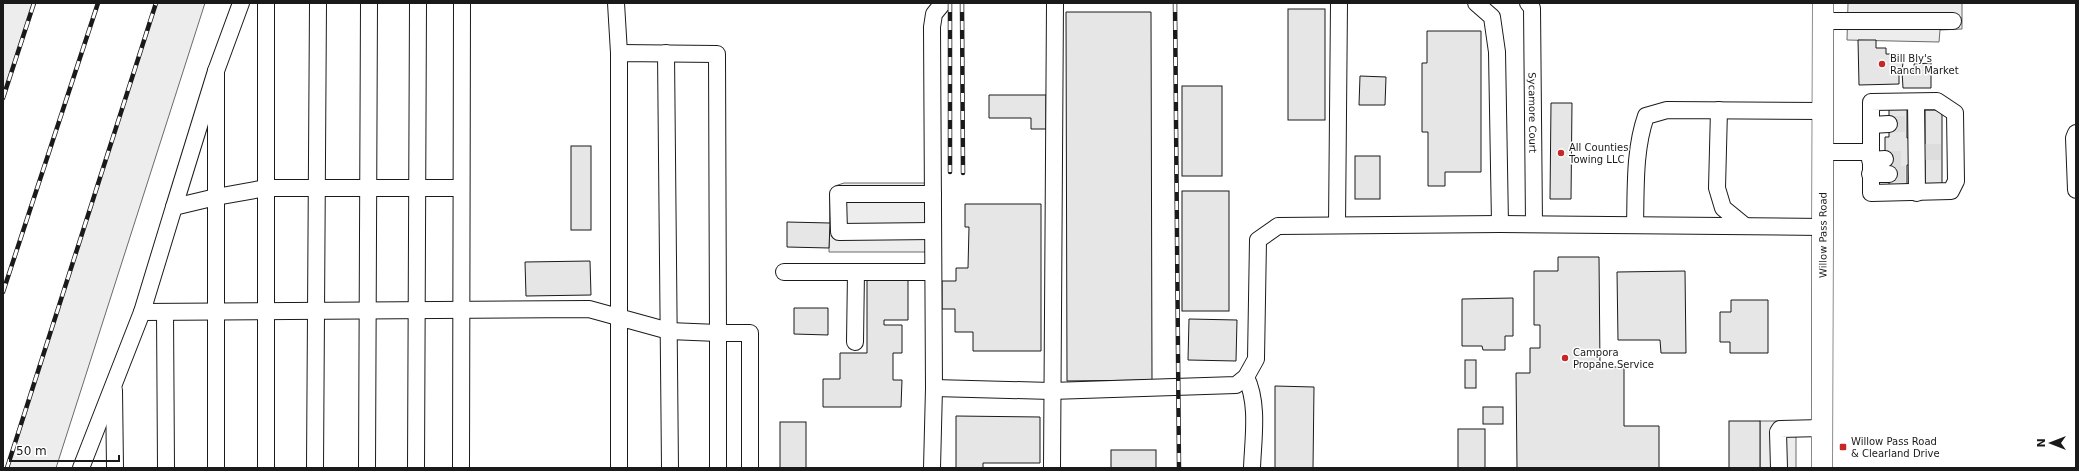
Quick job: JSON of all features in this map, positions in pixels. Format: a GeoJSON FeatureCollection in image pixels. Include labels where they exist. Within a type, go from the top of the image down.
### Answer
{"type":"FeatureCollection","features":[{"type":"Feature","properties":{"kind":"main road","name":"Willow Pass Road"},"geometry":{"type":"LineString","coordinates":[[1822,468],[1823,12]]}},
{"type":"Feature","properties":{"kind":"street"},"geometry":{"type":"LineString","coordinates":[[81,468],[142,312],[216,70],[241,3]]}},
{"type":"Feature","properties":{"kind":"street"},"geometry":{"type":"LineString","coordinates":[[266,3],[266,468]]}},
{"type":"Feature","properties":{"kind":"street"},"geometry":{"type":"LineString","coordinates":[[315,468],[318,3]]}},
{"type":"Feature","properties":{"kind":"street"},"geometry":{"type":"LineString","coordinates":[[367,468],[366,311],[369,3]]}},
{"type":"Feature","properties":{"kind":"street"},"geometry":{"type":"LineString","coordinates":[[416,468],[418,3]]}},
{"type":"Feature","properties":{"kind":"street"},"geometry":{"type":"LineString","coordinates":[[461,468],[462,3]]}},
{"type":"Feature","properties":{"kind":"street"},"geometry":{"type":"LineString","coordinates":[[616,3],[619,53],[619,468]]}},
{"type":"Feature","properties":{"kind":"street"},"geometry":{"type":"LineString","coordinates":[[932,468],[934,388],[932,27],[934,14],[944,3]]}},
{"type":"Feature","properties":{"kind":"street"},"geometry":{"type":"LineString","coordinates":[[1052,468],[1051,391],[1055,3]]}},
{"type":"Feature","properties":{"kind":"street"},"geometry":{"type":"LineString","coordinates":[[1337,225],[1340,3]]}},
{"type":"Feature","properties":{"kind":"street"},"geometry":{"type":"LineString","coordinates":[[1476,3],[1492,17],[1497,52],[1500,224]]}},
{"type":"Feature","properties":{"kind":"street","name":"Sycamore Court"},"geometry":{"type":"LineString","coordinates":[[1528,3],[1532,8],[1534,224]]}},
{"type":"Feature","properties":{"kind":"street"},"geometry":{"type":"LineString","coordinates":[[1823,12],[1954,21]]}},
{"type":"Feature","properties":{"kind":"street"},"geometry":{"type":"LineString","coordinates":[[619,53],[717,54],[718,468]]}},
{"type":"Feature","properties":{"kind":"street"},"geometry":{"type":"LineString","coordinates":[[666,53],[670,468]]}},
{"type":"Feature","properties":{"kind":"street"},"geometry":{"type":"LineString","coordinates":[[216,70],[216,468]]}},
{"type":"Feature","properties":{"kind":"street"},"geometry":{"type":"LineString","coordinates":[[1937,101],[1955,112],[1949,152],[1956,182],[1951,191],[1871,193],[1877,164],[1871,125],[1871,102],[1916,102],[1937,101]]}},
{"type":"Feature","properties":{"kind":"street"},"geometry":{"type":"LineString","coordinates":[[1916,102],[1912,124],[1917,193]]}},
{"type":"Feature","properties":{"kind":"street"},"geometry":{"type":"LineString","coordinates":[[1635,225],[1638,154],[1641,129],[1646,116],[1667,110],[1823,111]]}},
{"type":"Feature","properties":{"kind":"street"},"geometry":{"type":"LineString","coordinates":[[1719,110],[1717,188],[1723,208],[1745,226]]}},
{"type":"Feature","properties":{"kind":"street"},"geometry":{"type":"LineString","coordinates":[[1871,125],[1888,124]]}},
{"type":"Feature","properties":{"kind":"street"},"geometry":{"type":"LineString","coordinates":[[2076,132],[2074,138],[2076,190]]}},
{"type":"Feature","properties":{"kind":"street"},"geometry":{"type":"LineString","coordinates":[[1823,152],[1877,164]]}},
{"type":"Feature","properties":{"kind":"street"},"geometry":{"type":"LineString","coordinates":[[174,207],[216,197],[266,188],[461,188]]}},
{"type":"Feature","properties":{"kind":"street"},"geometry":{"type":"LineString","coordinates":[[933,194],[838,194],[838,232],[933,231]]}},
{"type":"Feature","properties":{"kind":"street"},"geometry":{"type":"LineString","coordinates":[[934,388],[1051,391],[1236,385],[1246,377],[1256,360],[1258,240],[1278,226],[1534,224],[1823,227]]}},
{"type":"Feature","properties":{"kind":"street"},"geometry":{"type":"LineString","coordinates":[[784,272],[933,272]]}},
{"type":"Feature","properties":{"kind":"street"},"geometry":{"type":"LineString","coordinates":[[855,342],[856,272]]}},
{"type":"Feature","properties":{"kind":"street"},"geometry":{"type":"LineString","coordinates":[[142,312],[589,309],[669,331],[750,333],[750,468]]}},
{"type":"Feature","properties":{"kind":"street"},"geometry":{"type":"LineString","coordinates":[[165,312],[166,468]]}},
{"type":"Feature","properties":{"kind":"street"},"geometry":{"type":"LineString","coordinates":[[1246,377],[1252,390],[1253,402],[1252,468]]}},
{"type":"Feature","properties":{"kind":"street"},"geometry":{"type":"LineString","coordinates":[[114,381],[115,468]]}},
{"type":"Feature","properties":{"kind":"street"},"geometry":{"type":"LineString","coordinates":[[1779,468],[1778,432],[1780,429],[1822,428]]}},
{"type":"Feature","properties":{"kind":"shaded area"},"geometry":{"type":"Polygon","coordinates":[[[3,3],[33,3],[3,98],[3,3]]]}},
{"type":"Feature","properties":{"kind":"shaded area"},"geometry":{"type":"Polygon","coordinates":[[[156,3],[205,3],[56,468],[7,468],[156,3]]]}},
{"type":"Feature","properties":{"kind":"shaded area"},"geometry":{"type":"Polygon","coordinates":[[[1848,3],[1962,3],[1962,29],[1940,30],[1939,42],[1847,40],[1848,3]]]}},
{"type":"Feature","properties":{"kind":"shaded area"},"geometry":{"type":"Polygon","coordinates":[[[844,183],[933,183],[933,252],[829,252],[830,194],[835,186],[844,183]]]}},
{"type":"Feature","properties":{"kind":"shaded area"},"geometry":{"type":"Polygon","coordinates":[[[1760,421],[1796,421],[1796,468],[1760,468],[1760,421]]]}},
{"type":"Feature","properties":{"kind":"building"},"geometry":{"type":"Polygon","coordinates":[[[1288,9],[1325,9],[1325,120],[1288,120],[1288,9]]]}},
{"type":"Feature","properties":{"kind":"building"},"geometry":{"type":"Polygon","coordinates":[[[1066,12],[1151,12],[1152,380],[1067,381],[1066,12]]]}},
{"type":"Feature","properties":{"kind":"building"},"geometry":{"type":"Polygon","coordinates":[[[1427,31],[1481,31],[1481,172],[1445,172],[1445,186],[1428,186],[1428,132],[1422,132],[1422,63],[1427,63],[1427,31]]]}},
{"type":"Feature","properties":{"kind":"building"},"geometry":{"type":"Polygon","coordinates":[[[1858,40],[1876,40],[1876,48],[1886,48],[1886,54],[1904,54],[1902,71],[1899,71],[1899,84],[1859,85],[1858,40]]]}},
{"type":"Feature","properties":{"kind":"building"},"geometry":{"type":"Polygon","coordinates":[[[1931,63],[1931,88],[1903,88],[1902,71],[1915,71],[1914,64],[1931,63]]]}},
{"type":"Feature","properties":{"kind":"building"},"geometry":{"type":"Polygon","coordinates":[[[1360,76],[1386,77],[1385,105],[1359,105],[1360,76]]]}},
{"type":"Feature","properties":{"kind":"building"},"geometry":{"type":"Polygon","coordinates":[[[1182,86],[1222,86],[1222,176],[1182,176],[1182,86]]]}},
{"type":"Feature","properties":{"kind":"building"},"geometry":{"type":"Polygon","coordinates":[[[989,95],[1046,95],[1046,129],[1031,129],[1031,118],[989,118],[989,95]]]}},
{"type":"Feature","properties":{"kind":"building"},"geometry":{"type":"Polygon","coordinates":[[[1551,103],[1572,103],[1571,199],[1550,199],[1551,103]]]}},
{"type":"Feature","properties":{"kind":"building"},"geometry":{"type":"Polygon","coordinates":[[[1889,107],[1907,107],[1907,138],[1911,138],[1910,165],[1907,165],[1907,187],[1889,187],[1889,165],[1885,165],[1885,137],[1889,137],[1889,107]]]}},
{"type":"Feature","properties":{"kind":"building"},"geometry":{"type":"Polygon","coordinates":[[[1925,110],[1942,110],[1942,185],[1925,185],[1925,110]]]}},
{"type":"Feature","properties":{"kind":"building"},"geometry":{"type":"Polygon","coordinates":[[[571,146],[591,146],[591,230],[571,230],[571,146]]]}},
{"type":"Feature","properties":{"kind":"building"},"geometry":{"type":"Polygon","coordinates":[[[1355,156],[1380,156],[1380,199],[1355,199],[1355,156]]]}},
{"type":"Feature","properties":{"kind":"building"},"geometry":{"type":"Polygon","coordinates":[[[1182,191],[1229,191],[1229,311],[1182,311],[1182,191]]]}},
{"type":"Feature","properties":{"kind":"building"},"geometry":{"type":"Polygon","coordinates":[[[965,204],[1041,204],[1041,351],[973,351],[973,332],[955,332],[955,309],[942,309],[942,281],[956,281],[956,268],[968,268],[969,227],[965,227],[965,204]]]}},
{"type":"Feature","properties":{"kind":"building"},"geometry":{"type":"Polygon","coordinates":[[[787,222],[830,223],[829,248],[787,247],[787,222]]]}},
{"type":"Feature","properties":{"kind":"building","name":"Campora Propane Service"},"geometry":{"type":"Polygon","coordinates":[[[1558,257],[1599,257],[1600,367],[1624,367],[1624,426],[1659,426],[1659,468],[1517,468],[1516,373],[1530,373],[1530,348],[1540,348],[1540,325],[1534,325],[1534,271],[1558,271],[1558,257]]]}},
{"type":"Feature","properties":{"kind":"building"},"geometry":{"type":"Polygon","coordinates":[[[590,261],[591,295],[526,296],[525,262],[590,261]]]}},
{"type":"Feature","properties":{"kind":"building"},"geometry":{"type":"Polygon","coordinates":[[[1685,271],[1686,353],[1661,353],[1660,340],[1618,340],[1617,272],[1685,271]]]}},
{"type":"Feature","properties":{"kind":"building"},"geometry":{"type":"Polygon","coordinates":[[[867,280],[908,280],[908,320],[884,320],[884,325],[902,325],[902,353],[893,353],[893,380],[902,380],[901,407],[823,407],[823,379],[840,379],[840,353],[867,353],[867,280]]]}},
{"type":"Feature","properties":{"kind":"building"},"geometry":{"type":"Polygon","coordinates":[[[1513,298],[1513,336],[1505,336],[1505,350],[1483,350],[1482,346],[1462,346],[1462,299],[1513,298]]]}},
{"type":"Feature","properties":{"kind":"building"},"geometry":{"type":"Polygon","coordinates":[[[1731,300],[1768,300],[1768,353],[1730,353],[1730,342],[1720,342],[1720,312],[1731,312],[1731,300]]]}},
{"type":"Feature","properties":{"kind":"building"},"geometry":{"type":"Polygon","coordinates":[[[794,308],[828,308],[828,335],[794,334],[794,308]]]}},
{"type":"Feature","properties":{"kind":"building"},"geometry":{"type":"Polygon","coordinates":[[[1189,319],[1237,320],[1236,361],[1188,360],[1189,319]]]}},
{"type":"Feature","properties":{"kind":"building"},"geometry":{"type":"Polygon","coordinates":[[[1465,360],[1476,360],[1476,388],[1465,388],[1465,360]]]}},
{"type":"Feature","properties":{"kind":"building"},"geometry":{"type":"Polygon","coordinates":[[[1275,386],[1314,387],[1313,468],[1275,468],[1275,386]]]}},
{"type":"Feature","properties":{"kind":"building"},"geometry":{"type":"Polygon","coordinates":[[[1483,407],[1503,407],[1503,424],[1483,424],[1483,407]]]}},
{"type":"Feature","properties":{"kind":"building"},"geometry":{"type":"Polygon","coordinates":[[[956,416],[1040,417],[1040,463],[983,463],[983,468],[956,468],[956,416]]]}},
{"type":"Feature","properties":{"kind":"building"},"geometry":{"type":"Polygon","coordinates":[[[1729,421],[1760,421],[1760,468],[1729,468],[1729,421]]]}},
{"type":"Feature","properties":{"kind":"building"},"geometry":{"type":"Polygon","coordinates":[[[780,422],[806,422],[806,468],[780,468],[780,422]]]}},
{"type":"Feature","properties":{"kind":"building"},"geometry":{"type":"Polygon","coordinates":[[[1458,429],[1485,429],[1485,468],[1458,468],[1458,429]]]}},
{"type":"Feature","properties":{"kind":"building"},"geometry":{"type":"Polygon","coordinates":[[[1111,450],[1156,450],[1156,468],[1111,468],[1111,450]]]}},
{"type":"Feature","properties":{"kind":"tunnel"},"geometry":{"type":"LineString","coordinates":[[1889,124],[1907,124]]}},
{"type":"Feature","properties":{"kind":"tunnel"},"geometry":{"type":"LineString","coordinates":[[1925,152],[1942,152]]}},
{"type":"Feature","properties":{"kind":"tunnel"},"geometry":{"type":"LineString","coordinates":[[1885,159],[1910,159]]}},
{"type":"Feature","properties":{"kind":"tunnel"},"geometry":{"type":"LineString","coordinates":[[1889,174],[1907,174]]}},
{"type":"Feature","properties":{"kind":"railway"},"geometry":{"type":"LineString","coordinates":[[3,98],[34,3]]}},
{"type":"Feature","properties":{"kind":"railway"},"geometry":{"type":"LineString","coordinates":[[3,292],[98,3]]}},
{"type":"Feature","properties":{"kind":"railway"},"geometry":{"type":"LineString","coordinates":[[7,468],[156,3]]}},
{"type":"Feature","properties":{"kind":"railway"},"geometry":{"type":"LineString","coordinates":[[950,3],[950,172]]}},
{"type":"Feature","properties":{"kind":"railway"},"geometry":{"type":"LineString","coordinates":[[962,3],[963,173]]}},
{"type":"Feature","properties":{"kind":"railway"},"geometry":{"type":"LineString","coordinates":[[1175,3],[1179,468]]}},
{"type":"Feature","properties":{"kind":"place","name":"Bill Bly's Ranch Market"},"geometry":{"type":"Point","coordinates":[1882,64]}},
{"type":"Feature","properties":{"kind":"place","name":"All Counties Towing LLC"},"geometry":{"type":"Point","coordinates":[1561,153]}},
{"type":"Feature","properties":{"kind":"place","name":"Campora Propane Service"},"geometry":{"type":"Point","coordinates":[1565,358]}},
{"type":"Feature","properties":{"kind":"place","name":"Willow Pass Road & Clearland Drive"},"geometry":{"type":"Point","coordinates":[1843,447]}}]}
